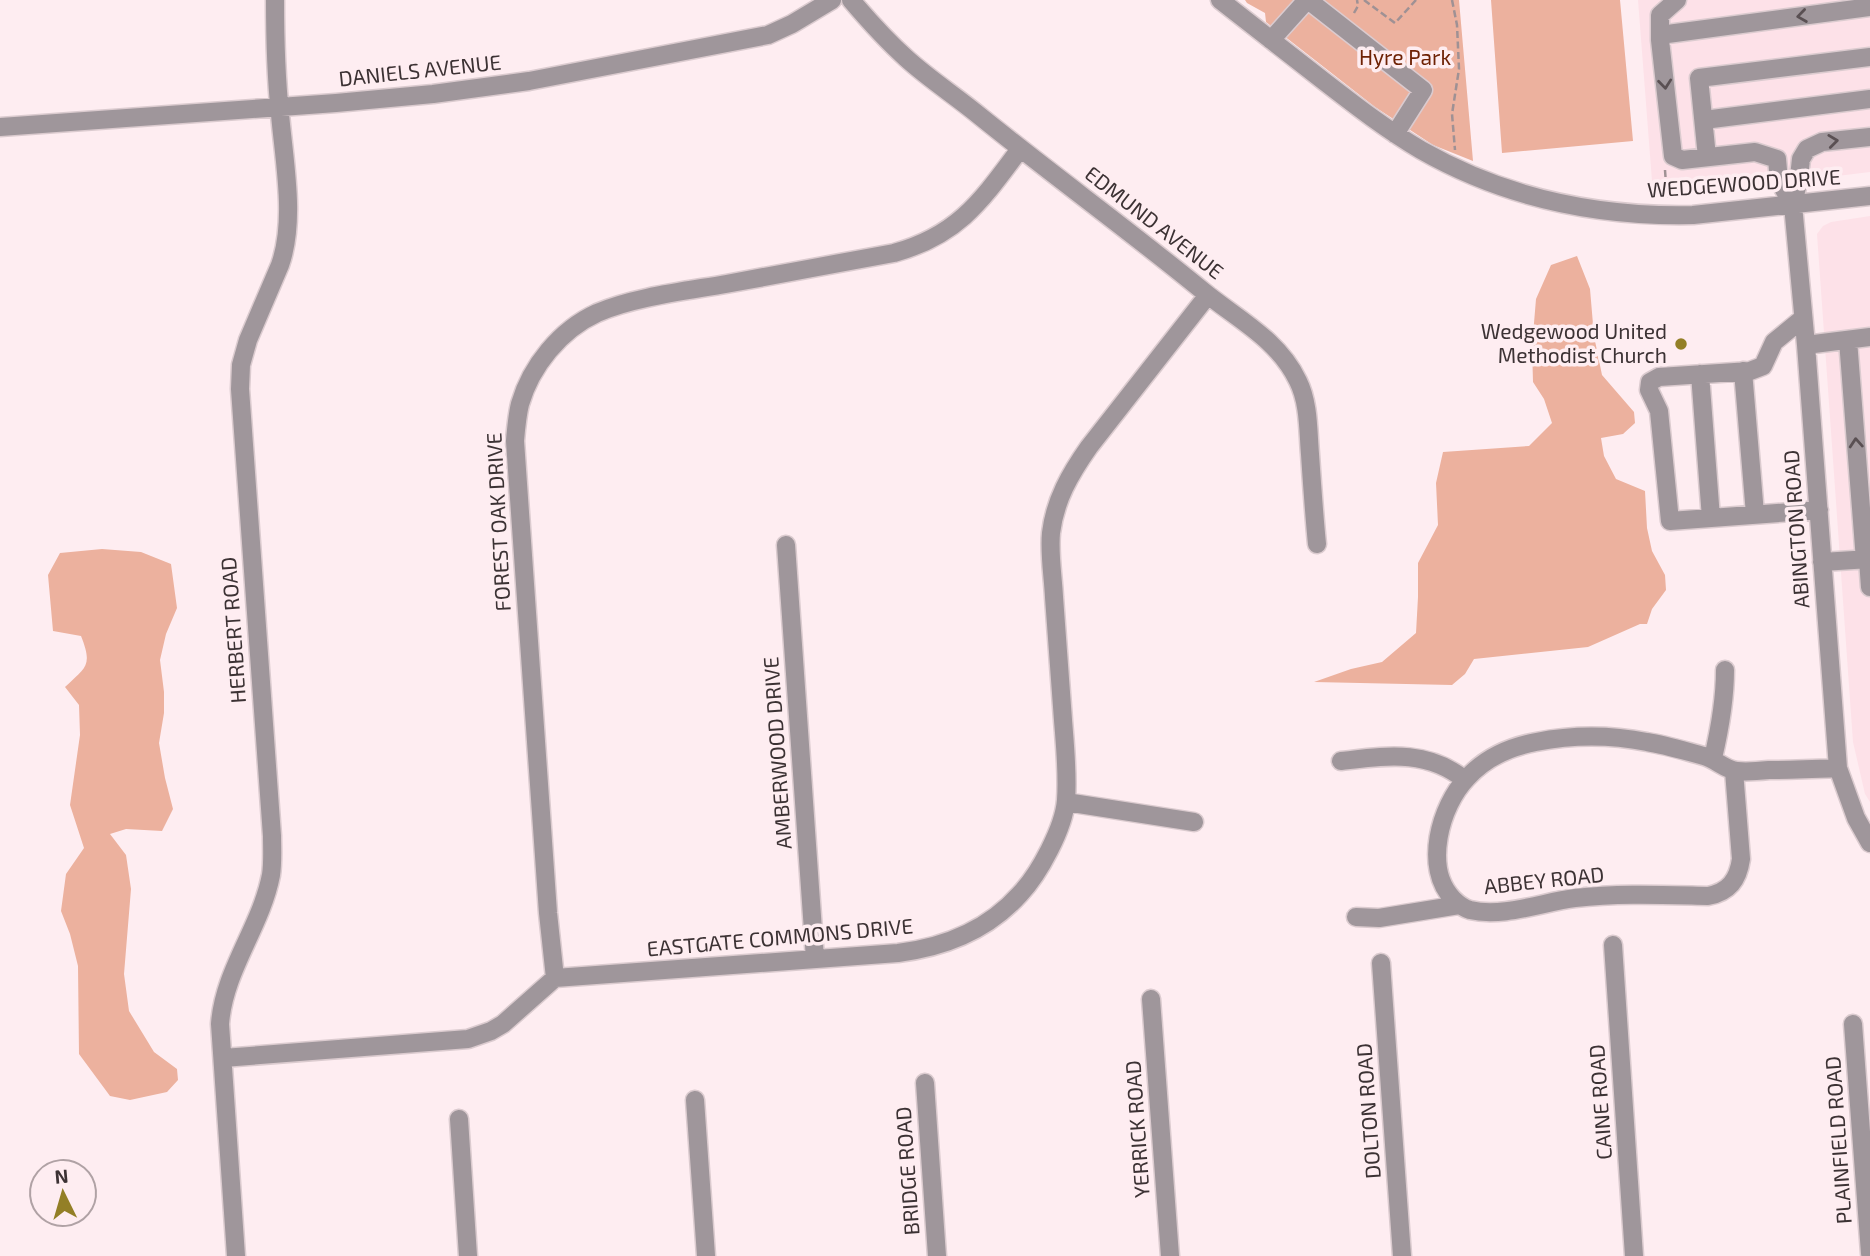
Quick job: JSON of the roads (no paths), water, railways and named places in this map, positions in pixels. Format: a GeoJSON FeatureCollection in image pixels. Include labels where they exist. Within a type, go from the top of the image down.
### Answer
{"type":"FeatureCollection","features":[{"type":"Feature","properties":{"kind":"street","name":"HERBERT ROAD"},"geometry":{"type":"LineString","coordinates":[[236,1256],[220,1024],[228,985],[264,898],[271,873],[272,836],[240,389],[241,365],[248,340],[280,265],[287,240],[288,215],[279,107],[275,0]]}},
{"type":"Feature","properties":{"kind":"street","name":"DANIELS AVENUE"},"geometry":{"type":"LineString","coordinates":[[0,127],[279,107],[433,94],[493,86],[731,44],[768,35],[832,0]]}},
{"type":"Feature","properties":{"kind":"street","name":"EDMUND AVENUE"},"geometry":{"type":"LineString","coordinates":[[851,0],[908,60],[1250,325],[1286,359],[1303,394],[1317,544]]}},
{"type":"Feature","properties":{"kind":"street","name":"WEDGEWOOD DRIVE"},"geometry":{"type":"LineString","coordinates":[[1220,0],[1395,134],[1457,168],[1534,197],[1583,208],[1632,214],[1693,215],[1870,196]]}},
{"type":"Feature","properties":{"kind":"street"},"geometry":{"type":"LineString","coordinates":[[1271,40],[1308,0],[1423,90],[1395,134]]}},
{"type":"Feature","properties":{"kind":"street"},"geometry":{"type":"LineString","coordinates":[[1677,0],[1660,15],[1673,156],[1682,160],[1755,152],[1777,159],[1779,181],[1793,205]]}},
{"type":"Feature","properties":{"kind":"street"},"geometry":{"type":"LineString","coordinates":[[1660,35],[1870,7]]}},
{"type":"Feature","properties":{"kind":"street"},"geometry":{"type":"LineString","coordinates":[[1707,157],[1699,78],[1870,57]]}},
{"type":"Feature","properties":{"kind":"street"},"geometry":{"type":"LineString","coordinates":[[1704,120],[1870,99]]}},
{"type":"Feature","properties":{"kind":"street"},"geometry":{"type":"LineString","coordinates":[[1793,205],[1801,159],[1807,149],[1822,142],[1870,137]]}},
{"type":"Feature","properties":{"kind":"street","name":"FOREST OAK DRIVE"},"geometry":{"type":"LineString","coordinates":[[555,978],[547,899],[515,441],[520,405],[536,367],[549,349],[572,328],[595,314],[619,305],[918,247],[942,235],[964,217],[987,193],[1020,149]]}},
{"type":"Feature","properties":{"kind":"street","name":"ABINGTON ROAD"},"geometry":{"type":"LineString","coordinates":[[1793,205],[1838,768],[1856,818],[1870,843]]}},
{"type":"Feature","properties":{"kind":"street","name":"EASTGATE COMMONS DRIVE"},"geometry":{"type":"LineString","coordinates":[[555,978],[922,950],[970,934],[1014,902],[1035,876],[1050,850],[1066,802],[1051,547],[1055,510],[1071,472],[1208,295]]}},
{"type":"Feature","properties":{"kind":"street"},"geometry":{"type":"LineString","coordinates":[[1802,319],[1774,342],[1763,366],[1743,371],[1659,377],[1650,382],[1649,390],[1659,411],[1670,521],[1819,510]]}},
{"type":"Feature","properties":{"kind":"street"},"geometry":{"type":"LineString","coordinates":[[1805,345],[1870,337]]}},
{"type":"Feature","properties":{"kind":"street"},"geometry":{"type":"LineString","coordinates":[[1848,340],[1870,587]]}},
{"type":"Feature","properties":{"kind":"street"},"geometry":{"type":"LineString","coordinates":[[1743,371],[1755,514]]}},
{"type":"Feature","properties":{"kind":"street"},"geometry":{"type":"LineString","coordinates":[[1700,374],[1711,518]]}},
{"type":"Feature","properties":{"kind":"street","name":"AMBERWOOD DRIVE"},"geometry":{"type":"LineString","coordinates":[[786,545],[815,959]]}},
{"type":"Feature","properties":{"kind":"street"},"geometry":{"type":"LineString","coordinates":[[1822,562],[1867,559]]}},
{"type":"Feature","properties":{"kind":"street"},"geometry":{"type":"LineString","coordinates":[[1713,758],[1725,700],[1725,670]]}},
{"type":"Feature","properties":{"kind":"street","name":"ABBEY ROAD"},"geometry":{"type":"LineString","coordinates":[[1611,737],[1648,742],[1713,758],[1734,771],[1740,872],[1720,894],[1574,898],[1491,912],[1466,909],[1459,905],[1441,882],[1437,858],[1440,833],[1453,796],[1465,780],[1490,757],[1502,752],[1538,741],[1611,737]]}},
{"type":"Feature","properties":{"kind":"street"},"geometry":{"type":"LineString","coordinates":[[1341,761],[1386,756],[1406,757],[1444,765],[1465,780]]}},
{"type":"Feature","properties":{"kind":"street"},"geometry":{"type":"LineString","coordinates":[[1734,771],[1838,768]]}},
{"type":"Feature","properties":{"kind":"street"},"geometry":{"type":"LineString","coordinates":[[1066,802],[1194,822]]}},
{"type":"Feature","properties":{"kind":"street"},"geometry":{"type":"LineString","coordinates":[[1356,917],[1379,918],[1459,905]]}},
{"type":"Feature","properties":{"kind":"street","name":"CAINE ROAD"},"geometry":{"type":"LineString","coordinates":[[1613,945],[1634,1256]]}},
{"type":"Feature","properties":{"kind":"street","name":"DOLTON ROAD"},"geometry":{"type":"LineString","coordinates":[[1381,963],[1402,1256]]}},
{"type":"Feature","properties":{"kind":"street"},"geometry":{"type":"LineString","coordinates":[[223,1058],[468,1039],[503,1024],[555,978]]}},
{"type":"Feature","properties":{"kind":"street","name":"YERRICK ROAD"},"geometry":{"type":"LineString","coordinates":[[1151,999],[1170,1256]]}},
{"type":"Feature","properties":{"kind":"street","name":"PLAINFIELD ROAD"},"geometry":{"type":"LineString","coordinates":[[1853,1024],[1870,1253]]}},
{"type":"Feature","properties":{"kind":"street","name":"BRIDGE ROAD"},"geometry":{"type":"LineString","coordinates":[[925,1083],[937,1256]]}},
{"type":"Feature","properties":{"kind":"street"},"geometry":{"type":"LineString","coordinates":[[695,1100],[706,1256]]}},
{"type":"Feature","properties":{"kind":"street"},"geometry":{"type":"LineString","coordinates":[[459,1119],[468,1256]]}},
{"type":"Feature","properties":{"kind":"place","name":"Wedgewood United Methodist Church"},"geometry":{"type":"Point","coordinates":[1681,344]}},
{"type":"Feature","properties":{"kind":"park label","name":"Hyre Park"},"geometry":{"type":"Point","coordinates":[1405,58]}}]}
